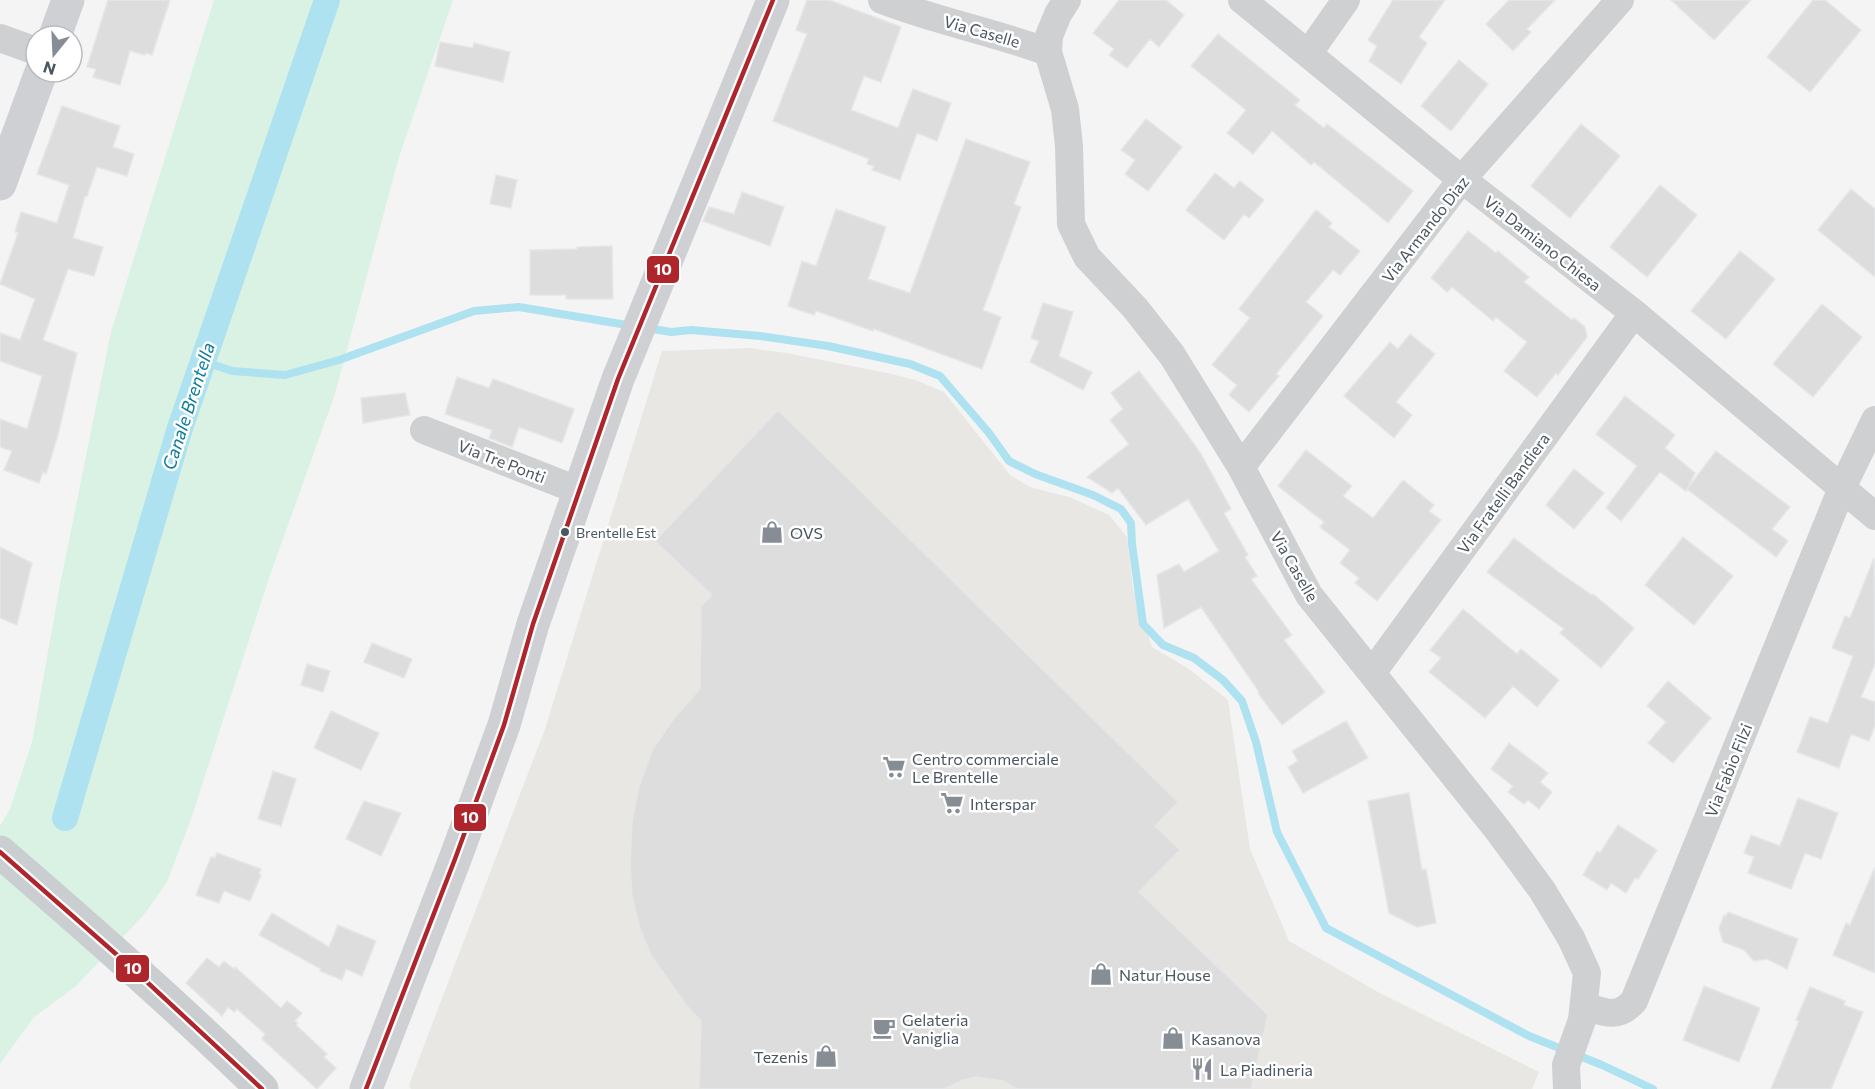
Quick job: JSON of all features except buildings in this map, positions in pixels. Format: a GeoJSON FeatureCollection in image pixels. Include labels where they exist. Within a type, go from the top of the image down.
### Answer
{"type":"FeatureCollection","features":[{"type":"Feature","properties":{"kind":"main road"},"geometry":{"type":"LineString","coordinates":[[59,24],[68,0]]}},
{"type":"Feature","properties":{"kind":"main road"},"geometry":{"type":"LineString","coordinates":[[366,1089],[455,859],[504,724],[533,624],[618,379],[773,0]]}},
{"type":"Feature","properties":{"kind":"main road"},"geometry":{"type":"LineString","coordinates":[[0,184],[37,84]]}},
{"type":"Feature","properties":{"kind":"main road"},"geometry":{"type":"LineString","coordinates":[[0,852],[97,936],[262,1089]]}},
{"type":"Feature","properties":{"kind":"street","name":"Via Caselle"},"geometry":{"type":"LineString","coordinates":[[882,0],[914,12],[1019,41],[1048,52]]}},
{"type":"Feature","properties":{"kind":"street","name":"Via Caselle"},"geometry":{"type":"LineString","coordinates":[[1067,0],[1049,36],[1048,52],[1065,109],[1069,146],[1071,224],[1087,257],[1135,308],[1172,355],[1241,467],[1309,596],[1497,829],[1542,890],[1571,938],[1587,973],[1581,1018],[1566,1077]]}},
{"type":"Feature","properties":{"kind":"street","name":"Via Damiano Chiesa"},"geometry":{"type":"LineString","coordinates":[[1242,0],[1462,179],[1634,313],[1875,516]]}},
{"type":"Feature","properties":{"kind":"street"},"geometry":{"type":"LineString","coordinates":[[1308,54],[1346,0]]}},
{"type":"Feature","properties":{"kind":"street","name":"Via Armando Diaz"},"geometry":{"type":"LineString","coordinates":[[1241,467],[1462,179],[1620,0]]}},
{"type":"Feature","properties":{"kind":"street"},"geometry":{"type":"LineString","coordinates":[[0,38],[24,47]]}},
{"type":"Feature","properties":{"kind":"street","name":"Via Fratelli Bandiera"},"geometry":{"type":"LineString","coordinates":[[1372,673],[1634,313]]}},
{"type":"Feature","properties":{"kind":"street"},"geometry":{"type":"LineString","coordinates":[[1842,488],[1875,420]]}},
{"type":"Feature","properties":{"kind":"street","name":"Via Tre Ponti"},"geometry":{"type":"LineString","coordinates":[[424,430],[580,491]]}},
{"type":"Feature","properties":{"kind":"street","name":"Via Fabio Filzi"},"geometry":{"type":"LineString","coordinates":[[1581,1018],[1625,1011],[1634,1001],[1842,488]]}},
{"type":"Feature","properties":{"kind":"shaded area"},"geometry":{"type":"Polygon","coordinates":[[[750,348],[892,374],[918,381],[944,392],[1010,475],[1030,487],[1069,497],[1109,515],[1127,537],[1133,589],[1152,647],[1189,669],[1228,700],[1250,849],[1289,941],[1378,992],[1539,1072],[1532,1089],[411,1089],[409,1085],[545,729],[662,351],[750,348]]]}},
{"type":"Feature","properties":{"kind":"green space"},"geometry":{"type":"Polygon","coordinates":[[[214,0],[453,0],[399,157],[335,394],[269,578],[191,819],[167,882],[143,916],[75,987],[34,1017],[0,1064],[0,826],[10,809],[32,742],[59,590],[111,332],[214,0]]]}},
{"type":"Feature","properties":{"kind":"waterway","name":"Canale Brentella"},"geometry":{"type":"LineString","coordinates":[[65,818],[180,428],[327,0]]}},
{"type":"Feature","properties":{"kind":"waterway"},"geometry":{"type":"LineString","coordinates":[[203,361],[232,371],[285,375],[339,360],[474,311],[519,307],[633,326]]}},
{"type":"Feature","properties":{"kind":"waterway"},"geometry":{"type":"LineString","coordinates":[[647,328],[671,332],[691,330],[760,336],[828,346],[910,364],[940,376],[989,433],[1009,461],[1035,474],[1093,495],[1121,509],[1131,523],[1143,624],[1163,645],[1194,658],[1223,680],[1242,701],[1256,742],[1277,832],[1326,928],[1529,1036],[1602,1065],[1653,1089]]}},
{"type":"Feature","properties":{"kind":"transit line","name":"10"},"geometry":{"type":"LineString","coordinates":[[366,1089],[504,725],[533,624],[618,379],[773,0]]}},
{"type":"Feature","properties":{"kind":"transit line","name":"10"},"geometry":{"type":"LineString","coordinates":[[0,852],[133,969],[262,1089]]}},
{"type":"Feature","properties":{"kind":"place","name":"Brentelle Est"},"geometry":{"type":"Point","coordinates":[565,532]}},
{"type":"Feature","properties":{"kind":"place","name":"OVS"},"geometry":{"type":"Point","coordinates":[772,532]}},
{"type":"Feature","properties":{"kind":"place","name":"Centro commerciale Le Brentelle"},"geometry":{"type":"Point","coordinates":[894,767]}},
{"type":"Feature","properties":{"kind":"place","name":"Interspar"},"geometry":{"type":"Point","coordinates":[952,803]}},
{"type":"Feature","properties":{"kind":"place","name":"Natur House"},"geometry":{"type":"Point","coordinates":[1101,974]}},
{"type":"Feature","properties":{"kind":"place","name":"Gelateria Vaniglia"},"geometry":{"type":"Point","coordinates":[884,1028]}},
{"type":"Feature","properties":{"kind":"place","name":"Kasanova"},"geometry":{"type":"Point","coordinates":[1173,1038]}},
{"type":"Feature","properties":{"kind":"place","name":"Tezenis"},"geometry":{"type":"Point","coordinates":[826,1056]}},
{"type":"Feature","properties":{"kind":"place","name":"La Piadineria"},"geometry":{"type":"Point","coordinates":[1202,1069]}}]}
